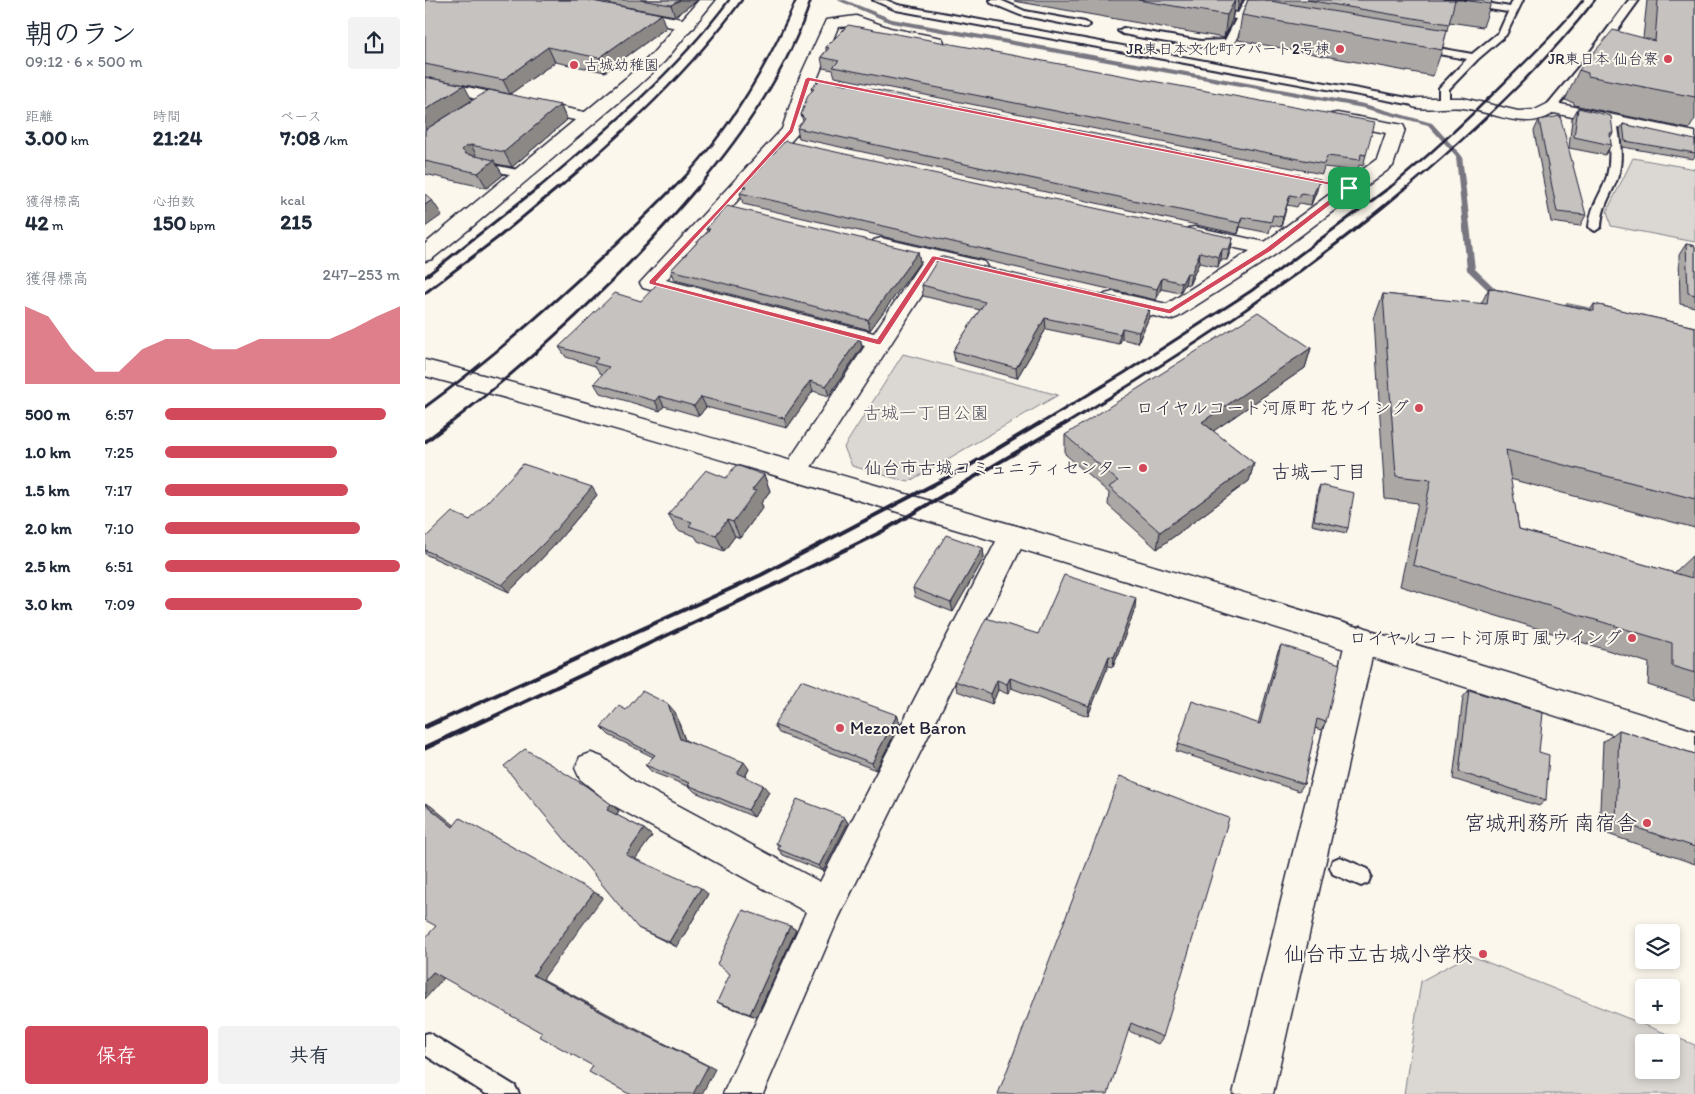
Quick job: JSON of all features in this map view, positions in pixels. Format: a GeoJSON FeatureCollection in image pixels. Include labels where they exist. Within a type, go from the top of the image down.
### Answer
{"type":"FeatureCollection","features":[{"type":"Feature","properties":{"kind":"street"},"geometry":{"type":"LineString","coordinates":[[554,0],[688,25]]}},
{"type":"Feature","properties":{"kind":"street"},"geometry":{"type":"LineString","coordinates":[[425,254],[466,222],[658,58],[688,25],[707,0]]}},
{"type":"Feature","properties":{"kind":"street"},"geometry":{"type":"LineString","coordinates":[[879,342],[651,283],[723,207],[791,144],[791,131],[818,81],[832,23],[856,21],[885,32],[953,45]]}},
{"type":"Feature","properties":{"kind":"street"},"geometry":{"type":"LineString","coordinates":[[425,83],[589,118]]}},
{"type":"Feature","properties":{"kind":"street"},"geometry":{"type":"LineString","coordinates":[[468,112],[491,98]]}},
{"type":"Feature","properties":{"kind":"street"},"geometry":{"type":"LineString","coordinates":[[1419,102],[1463,103],[1518,116],[1539,115],[1551,107],[1695,138]]}},
{"type":"Feature","properties":{"kind":"street"},"geometry":{"type":"LineString","coordinates":[[1093,294],[1170,312],[1269,249],[1386,162],[1397,129],[1319,115]]}},
{"type":"Feature","properties":{"kind":"street"},"geometry":{"type":"LineString","coordinates":[[1330,184],[1349,188]]}},
{"type":"Feature","properties":{"kind":"street"},"geometry":{"type":"LineString","coordinates":[[723,207],[743,212]]}},
{"type":"Feature","properties":{"kind":"street"},"geometry":{"type":"LineString","coordinates":[[1181,230],[1269,249]]}},
{"type":"Feature","properties":{"kind":"street"},"geometry":{"type":"LineString","coordinates":[[867,242],[996,272]]}},
{"type":"Feature","properties":{"kind":"street"},"geometry":{"type":"LineString","coordinates":[[795,471],[935,258]]}},
{"type":"Feature","properties":{"kind":"street"},"geometry":{"type":"LineString","coordinates":[[425,368],[795,471],[1361,639],[1695,746]]}},
{"type":"Feature","properties":{"kind":"street"},"geometry":{"type":"LineString","coordinates":[[743,1094],[827,906],[1013,536]]}},
{"type":"Feature","properties":{"kind":"street"},"geometry":{"type":"LineString","coordinates":[[1253,1094],[1361,639]]}},
{"type":"Feature","properties":{"kind":"street"},"geometry":{"type":"LineString","coordinates":[[591,768],[623,793],[827,906]]}},
{"type":"Feature","properties":{"kind":"lane"},"geometry":{"type":"LineString","coordinates":[[878,0],[896,7],[987,9],[1023,13],[1085,25]]}},
{"type":"Feature","properties":{"kind":"lane"},"geometry":{"type":"LineString","coordinates":[[1123,31],[1201,44],[1228,43],[1251,0]]}},
{"type":"Feature","properties":{"kind":"lane"},"geometry":{"type":"LineString","coordinates":[[1450,0],[1513,10]]}},
{"type":"Feature","properties":{"kind":"lane"},"geometry":{"type":"LineString","coordinates":[[1444,104],[1444,88],[1474,57],[1503,33],[1518,0]]}},
{"type":"Feature","properties":{"kind":"lane"},"geometry":{"type":"LineString","coordinates":[[1551,107],[1590,60],[1635,0]]}},
{"type":"Feature","properties":{"kind":"lane"},"geometry":{"type":"LineString","coordinates":[[987,9],[1419,102]]}},
{"type":"Feature","properties":{"kind":"lane"},"geometry":{"type":"LineString","coordinates":[[1205,11],[1271,22]]}},
{"type":"Feature","properties":{"kind":"lane"},"geometry":{"type":"LineString","coordinates":[[1406,46],[1474,57]]}},
{"type":"Feature","properties":{"kind":"lane"},"geometry":{"type":"LineString","coordinates":[[1595,227],[1596,212],[1612,178],[1616,160],[1612,121]]}},
{"type":"Feature","properties":{"kind":"lane"},"geometry":{"type":"LineString","coordinates":[[479,164],[523,174]]}},
{"type":"Feature","properties":{"kind":"lane"},"geometry":{"type":"LineString","coordinates":[[1340,867],[1361,876]]}},
{"type":"Feature","properties":{"kind":"lane"},"geometry":{"type":"LineString","coordinates":[[429,1044],[507,1094]]}},
{"type":"Feature","properties":{"kind":"green space"},"geometry":{"type":"Polygon","coordinates":[[[1633,158],[1695,169],[1695,242],[1611,226],[1607,211],[1633,158]]]}},
{"type":"Feature","properties":{"kind":"green space","name":"古城一丁目公園"},"geometry":{"type":"Polygon","coordinates":[[[903,354],[1058,395],[908,482],[852,466],[844,447],[903,354]]]}},
{"type":"Feature","properties":{"kind":"green space"},"geometry":{"type":"Polygon","coordinates":[[[1469,955],[1635,1021],[1635,1024],[1642,1024],[1667,1034],[1635,1034],[1635,1079],[1680,1079],[1680,1039],[1695,1045],[1695,1094],[1404,1094],[1421,981],[1469,955]]]}},
{"type":"Feature","properties":{"kind":"building"},"geometry":{"type":"Polygon","coordinates":[[[425,0],[587,0],[661,14],[599,58],[548,47],[503,80],[425,64],[425,0]]]}},
{"type":"Feature","properties":{"kind":"building"},"geometry":{"type":"Polygon","coordinates":[[[641,0],[680,0],[671,5],[641,0]]]}},
{"type":"Feature","properties":{"kind":"building"},"geometry":{"type":"Polygon","coordinates":[[[1138,0],[1235,0],[1227,15],[1138,0]]]}},
{"type":"Feature","properties":{"kind":"building"},"geometry":{"type":"Polygon","coordinates":[[[1248,0],[1264,0],[1447,30],[1442,50],[1242,15],[1248,0]]]}},
{"type":"Feature","properties":{"kind":"building"},"geometry":{"type":"Polygon","coordinates":[[[1307,0],[1455,0],[1449,24],[1307,0]]]}},
{"type":"Feature","properties":{"kind":"building"},"geometry":{"type":"Polygon","coordinates":[[[1463,0],[1492,0],[1491,4],[1463,0]]]}},
{"type":"Feature","properties":{"kind":"building","name":"JR東日本 仙台寮"},"geometry":{"type":"Polygon","coordinates":[[[1658,0],[1695,0],[1695,97],[1588,76],[1588,73],[1579,70],[1613,30],[1655,41],[1658,0]]]}},
{"type":"Feature","properties":{"kind":"building"},"geometry":{"type":"Polygon","coordinates":[[[848,25],[1375,122],[1366,155],[1361,154],[1360,160],[1327,156],[1324,164],[833,67],[839,61],[821,57],[829,48],[826,47],[848,25]]]}},
{"type":"Feature","properties":{"kind":"building"},"geometry":{"type":"Polygon","coordinates":[[[425,77],[464,85],[425,110],[425,77]]]}},
{"type":"Feature","properties":{"kind":"building"},"geometry":{"type":"Polygon","coordinates":[[[821,79],[1320,179],[1313,195],[1301,193],[1300,197],[1290,195],[1283,217],[1273,215],[1271,222],[1242,217],[1240,223],[797,128],[805,119],[801,115],[808,95],[814,89],[811,88],[821,79]]]}},
{"type":"Feature","properties":{"kind":"building"},"geometry":{"type":"Polygon","coordinates":[[[489,90],[560,105],[504,152],[471,145],[465,147],[462,150],[466,154],[494,160],[478,173],[425,161],[425,130],[489,90]]]}},
{"type":"Feature","properties":{"kind":"building"},"geometry":{"type":"Polygon","coordinates":[[[1578,108],[1611,116],[1613,133],[1610,133],[1611,145],[1574,137],[1578,108]]]}},
{"type":"Feature","properties":{"kind":"building"},"geometry":{"type":"Polygon","coordinates":[[[1560,116],[1586,215],[1557,212],[1539,120],[1560,116]]]}},
{"type":"Feature","properties":{"kind":"building"},"geometry":{"type":"Polygon","coordinates":[[[1623,124],[1695,140],[1695,153],[1625,141],[1623,124]]]}},
{"type":"Feature","properties":{"kind":"building"},"geometry":{"type":"Polygon","coordinates":[[[785,141],[1233,238],[1229,249],[1222,249],[1219,257],[1200,252],[1191,274],[1187,273],[1182,283],[1162,278],[1157,289],[740,193],[747,186],[743,186],[785,141]]]}},
{"type":"Feature","properties":{"kind":"building"},"geometry":{"type":"Polygon","coordinates":[[[425,194],[432,200],[425,205],[425,194]]]}},
{"type":"Feature","properties":{"kind":"building"},"geometry":{"type":"Polygon","coordinates":[[[727,206],[918,252],[868,320],[671,270],[710,229],[706,229],[727,206]]]}},
{"type":"Feature","properties":{"kind":"building"},"geometry":{"type":"Polygon","coordinates":[[[1686,244],[1695,246],[1695,295],[1688,293],[1686,244]]]}},
{"type":"Feature","properties":{"kind":"building"},"geometry":{"type":"Polygon","coordinates":[[[940,256],[1150,306],[1139,332],[1122,328],[1120,334],[1045,318],[1016,368],[953,351],[985,302],[922,285],[940,256]]]}},
{"type":"Feature","properties":{"kind":"building"},"geometry":{"type":"Polygon","coordinates":[[[657,284],[860,337],[826,386],[810,381],[784,418],[701,397],[694,406],[659,396],[655,401],[594,383],[609,367],[594,363],[598,358],[559,347],[615,293],[641,301],[657,284]]]}},
{"type":"Feature","properties":{"kind":"building"},"geometry":{"type":"Polygon","coordinates":[[[1489,288],[1594,311],[1594,304],[1695,327],[1695,499],[1506,450],[1519,529],[1692,578],[1692,556],[1695,557],[1695,673],[1672,666],[1672,643],[1413,565],[1431,480],[1396,476],[1383,294],[1487,304],[1489,288]]]}},
{"type":"Feature","properties":{"kind":"building"},"geometry":{"type":"Polygon","coordinates":[[[1258,312],[1311,348],[1202,422],[1254,463],[1160,532],[1109,487],[1118,481],[1065,435],[1258,312]]]}},
{"type":"Feature","properties":{"kind":"building"},"geometry":{"type":"Polygon","coordinates":[[[523,464],[592,487],[547,540],[502,585],[425,550],[425,538],[452,512],[470,520],[523,464]]]}},
{"type":"Feature","properties":{"kind":"building"},"geometry":{"type":"Polygon","coordinates":[[[736,465],[764,475],[752,490],[756,491],[733,522],[727,520],[716,535],[689,526],[692,522],[668,514],[706,470],[726,478],[736,465]]]}},
{"type":"Feature","properties":{"kind":"building"},"geometry":{"type":"Polygon","coordinates":[[[1320,485],[1354,493],[1348,528],[1314,520],[1320,485]]]}},
{"type":"Feature","properties":{"kind":"building"},"geometry":{"type":"Polygon","coordinates":[[[946,535],[983,548],[951,603],[913,588],[946,535]]]}},
{"type":"Feature","properties":{"kind":"building"},"geometry":{"type":"Polygon","coordinates":[[[1064,575],[1136,598],[1114,657],[1109,656],[1089,706],[1010,678],[1007,684],[997,680],[991,694],[955,681],[986,618],[1038,634],[1064,575]]]}},
{"type":"Feature","properties":{"kind":"building"},"geometry":{"type":"Polygon","coordinates":[[[1281,645],[1340,664],[1326,722],[1317,719],[1304,784],[1178,744],[1192,701],[1260,724],[1281,645]]]}},
{"type":"Feature","properties":{"kind":"building","name":"Mezonet Baron"},"geometry":{"type":"Polygon","coordinates":[[[801,680],[897,715],[872,763],[774,725],[801,680]]]}},
{"type":"Feature","properties":{"kind":"building"},"geometry":{"type":"Polygon","coordinates":[[[1469,690],[1543,713],[1539,752],[1549,755],[1546,800],[1459,772],[1469,690]]]}},
{"type":"Feature","properties":{"kind":"building"},"geometry":{"type":"Polygon","coordinates":[[[642,691],[668,704],[680,739],[744,762],[737,773],[763,785],[748,810],[688,785],[690,783],[645,765],[655,755],[601,727],[619,706],[626,710],[642,691]]]}},
{"type":"Feature","properties":{"kind":"building"},"geometry":{"type":"Polygon","coordinates":[[[1619,730],[1695,754],[1695,847],[1616,821],[1619,730]]]}},
{"type":"Feature","properties":{"kind":"building"},"geometry":{"type":"Polygon","coordinates":[[[525,749],[586,786],[611,804],[607,810],[644,829],[626,855],[701,888],[669,942],[638,928],[504,766],[525,749]]]}},
{"type":"Feature","properties":{"kind":"building"},"geometry":{"type":"Polygon","coordinates":[[[1120,776],[1229,818],[1163,1037],[1131,1023],[1108,1094],[998,1094],[1120,776]]]}},
{"type":"Feature","properties":{"kind":"building"},"geometry":{"type":"Polygon","coordinates":[[[797,799],[844,817],[819,866],[778,849],[780,845],[776,843],[797,799]]]}},
{"type":"Feature","properties":{"kind":"building"},"geometry":{"type":"Polygon","coordinates":[[[425,804],[453,827],[460,818],[594,892],[533,975],[625,1025],[708,1066],[693,1094],[629,1094],[589,1072],[593,1066],[539,1036],[542,1033],[433,972],[425,981],[425,938],[436,926],[425,920],[425,804]]]}},
{"type":"Feature","properties":{"kind":"building"},"geometry":{"type":"Polygon","coordinates":[[[743,910],[790,926],[750,1014],[717,1002],[730,974],[717,964],[743,910]]]}},
{"type":"Feature","properties":{"kind":"waterway"},"geometry":{"type":"LineString","coordinates":[[840,0],[891,21],[1364,106],[1430,124],[1459,156],[1471,270],[1494,291],[1502,292]]}},
{"type":"Feature","properties":{"kind":"waterway"},"geometry":{"type":"LineString","coordinates":[[1567,306],[1602,313]]}},
{"type":"Feature","properties":{"kind":"railway"},"geometry":{"type":"LineString","coordinates":[[537,189],[639,100],[686,52],[729,0]]}},
{"type":"Feature","properties":{"kind":"railway"},"geometry":{"type":"LineString","coordinates":[[558,189],[608,145],[679,76],[742,0]]}},
{"type":"Feature","properties":{"kind":"railway"},"geometry":{"type":"LineString","coordinates":[[673,189],[693,168],[728,124],[772,51],[796,0]]}},
{"type":"Feature","properties":{"kind":"railway"},"geometry":{"type":"LineString","coordinates":[[697,189],[731,146],[763,100],[790,51],[811,0]]}},
{"type":"Feature","properties":{"kind":"railway"},"geometry":{"type":"LineString","coordinates":[[1388,189],[1434,150],[1478,108],[1546,41],[1583,0]]}},
{"type":"Feature","properties":{"kind":"railway"},"geometry":{"type":"LineString","coordinates":[[1406,189],[1505,99],[1552,50],[1595,0]]}},
{"type":"Feature","properties":{"kind":"railway"},"geometry":{"type":"LineString","coordinates":[[425,277],[539,187]]}},
{"type":"Feature","properties":{"kind":"railway"},"geometry":{"type":"LineString","coordinates":[[425,293],[500,236],[559,187]]}},
{"type":"Feature","properties":{"kind":"railway"},"geometry":{"type":"LineString","coordinates":[[425,407],[522,330],[554,302],[615,246],[674,187]]}},
{"type":"Feature","properties":{"kind":"railway"},"geometry":{"type":"LineString","coordinates":[[448,425],[515,371],[579,313],[641,251],[698,187]]}},
{"type":"Feature","properties":{"kind":"railway"},"geometry":{"type":"LineString","coordinates":[[1038,425],[1124,373],[1251,291],[1390,187]]}},
{"type":"Feature","properties":{"kind":"railway"},"geometry":{"type":"LineString","coordinates":[[1064,425],[1153,371],[1240,313],[1325,252],[1407,187]]}},
{"type":"Feature","properties":{"kind":"railway"},"geometry":{"type":"LineString","coordinates":[[425,442],[450,423]]}},
{"type":"Feature","properties":{"kind":"railway"},"geometry":{"type":"LineString","coordinates":[[437,722],[761,575],[967,467],[1040,423]]}},
{"type":"Feature","properties":{"kind":"railway"},"geometry":{"type":"LineString","coordinates":[[482,722],[778,583],[881,532],[1066,423]]}},
{"type":"Feature","properties":{"kind":"railway"},"geometry":{"type":"LineString","coordinates":[[425,727],[440,720]]}},
{"type":"Feature","properties":{"kind":"railway"},"geometry":{"type":"LineString","coordinates":[[425,748],[484,720]]}},
{"type":"Feature","properties":{"kind":"place","name":"JR東日本文化町アパート2号棟"},"geometry":{"type":"Point","coordinates":[1340,49]}},
{"type":"Feature","properties":{"kind":"place","name":"JR東日本 仙台寮"},"geometry":{"type":"Point","coordinates":[1668,59]}},
{"type":"Feature","properties":{"kind":"place","name":"古城幼稚園"},"geometry":{"type":"Point","coordinates":[574,65]}},
{"type":"Feature","properties":{"kind":"place","name":"ロイヤルコート河原町 花ウイング"},"geometry":{"type":"Point","coordinates":[1419,408]}},
{"type":"Feature","properties":{"kind":"place","name":"仙台市古城コミュニティセンター"},"geometry":{"type":"Point","coordinates":[1143,468]}},
{"type":"Feature","properties":{"kind":"place","name":"ロイヤルコート河原町 風ウイング"},"geometry":{"type":"Point","coordinates":[1632,638]}},
{"type":"Feature","properties":{"kind":"place","name":"Mezonet Baron"},"geometry":{"type":"Point","coordinates":[840,728]}},
{"type":"Feature","properties":{"kind":"place","name":"宮城刑務所 南宿舎"},"geometry":{"type":"Point","coordinates":[1647,823]}},
{"type":"Feature","properties":{"kind":"place","name":"仙台市立古城小学校"},"geometry":{"type":"Point","coordinates":[1483,954]}},
{"type":"Feature","properties":{"kind":"district","name":"古城一丁目"},"geometry":{"type":"Point","coordinates":[1319,471]}},
{"type":"Feature","properties":{"kind":"route"},"geometry":{"type":"LineString","coordinates":[[808,79],[1349,188],[1269,249],[1170,312],[935,258],[879,342],[651,283],[791,131],[808,79]]}}]}
